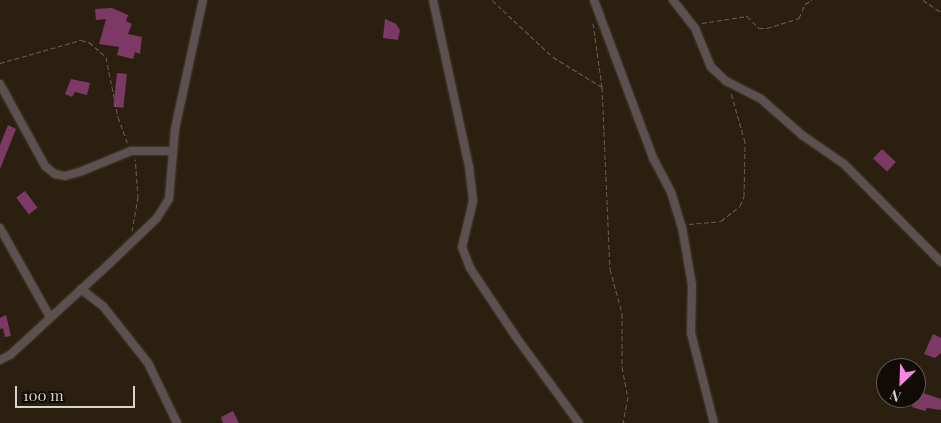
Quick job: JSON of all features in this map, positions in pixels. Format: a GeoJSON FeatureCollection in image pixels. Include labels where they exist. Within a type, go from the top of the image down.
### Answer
{"type":"FeatureCollection","features":[{"type":"Feature","properties":{"kind":"street"},"geometry":{"type":"LineString","coordinates":[[0,360],[10,356],[157,218],[169,199],[172,184],[172,151],[203,0]]}},
{"type":"Feature","properties":{"kind":"street"},"geometry":{"type":"LineString","coordinates":[[433,0],[469,167],[473,201],[462,247],[470,268],[516,337],[579,423]]}},
{"type":"Feature","properties":{"kind":"street"},"geometry":{"type":"LineString","coordinates":[[594,0],[653,158],[671,192],[682,227],[692,285],[691,333],[714,423]]}},
{"type":"Feature","properties":{"kind":"street"},"geometry":{"type":"LineString","coordinates":[[673,0],[695,28],[711,67],[726,81],[762,98],[802,135],[844,164],[941,262]]}},
{"type":"Feature","properties":{"kind":"street"},"geometry":{"type":"LineString","coordinates":[[0,84],[45,166],[55,174],[65,176],[82,171],[131,151],[172,151]]}},
{"type":"Feature","properties":{"kind":"street"},"geometry":{"type":"LineString","coordinates":[[0,228],[50,317]]}},
{"type":"Feature","properties":{"kind":"street"},"geometry":{"type":"LineString","coordinates":[[81,288],[103,306],[148,363],[176,423]]}},
{"type":"Feature","properties":{"kind":"path"},"geometry":{"type":"LineString","coordinates":[[492,0],[554,57],[602,87]]}},
{"type":"Feature","properties":{"kind":"path"},"geometry":{"type":"LineString","coordinates":[[695,28],[720,19],[747,16],[759,28],[767,28],[799,18],[805,4],[812,0]]}},
{"type":"Feature","properties":{"kind":"path"},"geometry":{"type":"LineString","coordinates":[[923,0],[941,12]]}},
{"type":"Feature","properties":{"kind":"path"},"geometry":{"type":"LineString","coordinates":[[597,8],[593,24],[602,87],[610,270],[622,312],[622,367],[628,397],[623,423]]}},
{"type":"Feature","properties":{"kind":"path"},"geometry":{"type":"LineString","coordinates":[[0,63],[81,40],[89,42],[106,57],[118,117],[138,166],[138,198],[129,244]]}},
{"type":"Feature","properties":{"kind":"path"},"geometry":{"type":"LineString","coordinates":[[682,227],[694,221],[721,221],[740,206],[744,196],[745,142],[726,81]]}},
{"type":"Feature","properties":{"kind":"building"},"geometry":{"type":"Polygon","coordinates":[[[112,8],[128,15],[126,21],[132,24],[128,34],[142,37],[140,54],[135,52],[133,59],[117,55],[119,47],[99,44],[106,19],[96,20],[95,9],[112,8]]]}},
{"type":"Feature","properties":{"kind":"building"},"geometry":{"type":"Polygon","coordinates":[[[385,19],[396,24],[400,30],[398,40],[383,38],[385,19]]]}},
{"type":"Feature","properties":{"kind":"building"},"geometry":{"type":"Polygon","coordinates":[[[117,73],[127,74],[123,108],[113,107],[117,73]]]}},
{"type":"Feature","properties":{"kind":"building"},"geometry":{"type":"Polygon","coordinates":[[[71,79],[90,83],[87,95],[75,92],[72,97],[65,94],[71,79]]]}},
{"type":"Feature","properties":{"kind":"building"},"geometry":{"type":"Polygon","coordinates":[[[8,125],[16,129],[0,169],[0,145],[8,125]]]}},
{"type":"Feature","properties":{"kind":"building"},"geometry":{"type":"Polygon","coordinates":[[[882,149],[896,162],[887,171],[873,159],[882,149]]]}},
{"type":"Feature","properties":{"kind":"building"},"geometry":{"type":"Polygon","coordinates":[[[25,191],[38,208],[29,214],[16,198],[25,191]]]}},
{"type":"Feature","properties":{"kind":"building"},"geometry":{"type":"Polygon","coordinates":[[[6,315],[11,336],[5,337],[3,328],[0,329],[0,318],[6,315]]]}},
{"type":"Feature","properties":{"kind":"building"},"geometry":{"type":"Polygon","coordinates":[[[933,334],[941,338],[941,353],[935,358],[924,354],[933,334]]]}},
{"type":"Feature","properties":{"kind":"building"},"geometry":{"type":"Polygon","coordinates":[[[926,394],[941,399],[941,410],[927,408],[925,411],[915,408],[926,408],[926,394]]]}},
{"type":"Feature","properties":{"kind":"building"},"geometry":{"type":"Polygon","coordinates":[[[233,411],[239,423],[223,423],[221,417],[233,411]]]}}]}
